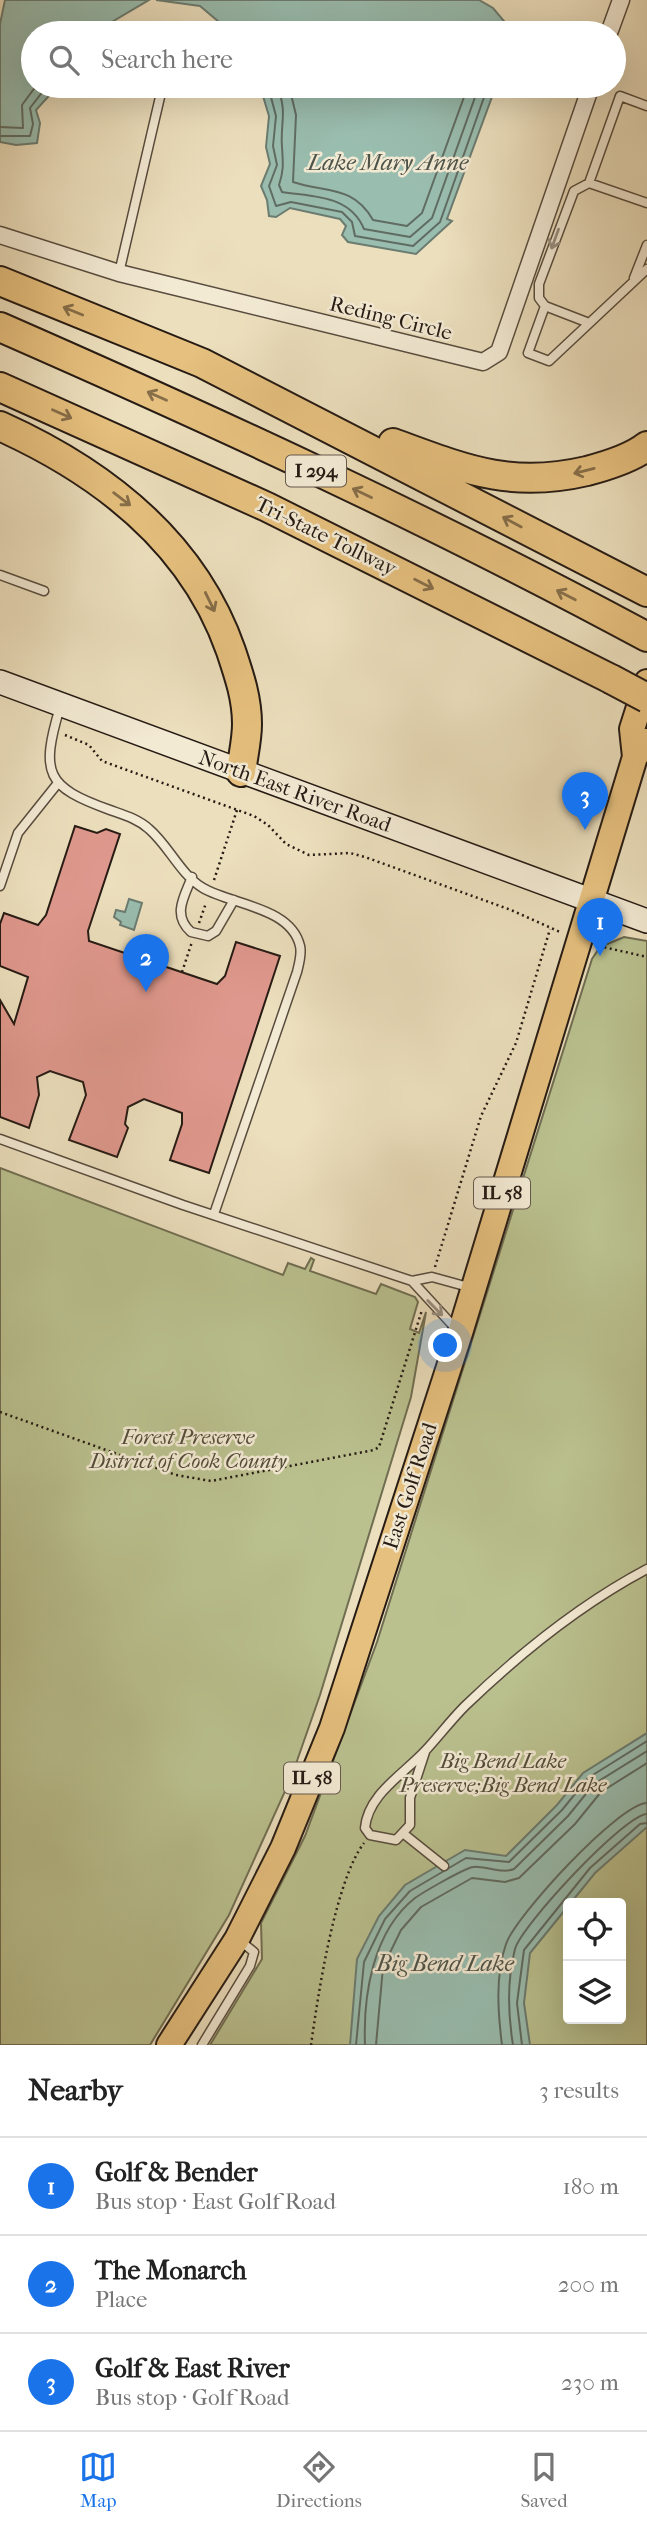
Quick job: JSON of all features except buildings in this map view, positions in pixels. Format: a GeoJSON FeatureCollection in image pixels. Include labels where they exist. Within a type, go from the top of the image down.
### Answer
{"type":"FeatureCollection","features":[{"type":"Feature","properties":{"kind":"highway"},"geometry":{"type":"LineString","coordinates":[[0,281],[202,363],[281,401],[642,590]]}},
{"type":"Feature","properties":{"kind":"highway","name":"I 294"},"geometry":{"type":"LineString","coordinates":[[0,327],[211,420],[637,631]]}},
{"type":"Feature","properties":{"kind":"highway","name":"Tri-State Tollway"},"geometry":{"type":"LineString","coordinates":[[0,387],[278,513],[647,698]]}},
{"type":"Feature","properties":{"kind":"highway"},"geometry":{"type":"LineString","coordinates":[[281,401],[468,471],[518,480],[560,477],[603,467],[647,446]]}},
{"type":"Feature","properties":{"kind":"highway"},"geometry":{"type":"LineString","coordinates":[[0,426],[65,460],[127,502],[172,545],[206,594],[243,686],[247,724],[241,772]]}},
{"type":"Feature","properties":{"kind":"main road","name":"IL 58"},"geometry":{"type":"LineString","coordinates":[[590,901],[641,749],[632,729],[647,682]]}},
{"type":"Feature","properties":{"kind":"main road","name":"East Golf Road"},"geometry":{"type":"LineString","coordinates":[[169,2045],[237,1939],[283,1848],[332,1728],[460,1333],[590,901]]}},
{"type":"Feature","properties":{"kind":"street"},"geometry":{"type":"LineString","coordinates":[[613,21],[621,0]]}},
{"type":"Feature","properties":{"kind":"street","name":"Reding Circle"},"geometry":{"type":"LineString","coordinates":[[0,235],[119,273],[483,362],[499,352],[587,98]]}},
{"type":"Feature","properties":{"kind":"street","name":"North East River Road"},"geometry":{"type":"LineString","coordinates":[[0,682],[647,921]]}},
{"type":"Feature","properties":{"kind":"lane"},"geometry":{"type":"LineString","coordinates":[[119,273],[160,98]]}},
{"type":"Feature","properties":{"kind":"lane"},"geometry":{"type":"LineString","coordinates":[[589,323],[545,306],[539,298],[539,284],[574,191],[589,183],[619,98]]}},
{"type":"Feature","properties":{"kind":"lane"},"geometry":{"type":"LineString","coordinates":[[625,98],[647,106]]}},
{"type":"Feature","properties":{"kind":"lane"},"geometry":{"type":"LineString","coordinates":[[589,183],[647,203]]}},
{"type":"Feature","properties":{"kind":"lane"},"geometry":{"type":"LineString","coordinates":[[633,282],[647,245]]}},
{"type":"Feature","properties":{"kind":"lane"},"geometry":{"type":"LineString","coordinates":[[545,306],[528,353],[549,361],[647,269]]}},
{"type":"Feature","properties":{"kind":"lane"},"geometry":{"type":"LineString","coordinates":[[0,575],[44,591]]}},
{"type":"Feature","properties":{"kind":"lane"},"geometry":{"type":"LineString","coordinates":[[61,704],[49,751],[51,769],[58,783],[72,796],[130,817],[149,829],[202,887],[281,920],[295,932],[301,948],[298,972],[214,1214]]}},
{"type":"Feature","properties":{"kind":"lane"},"geometry":{"type":"LineString","coordinates":[[0,886],[18,833],[58,783]]}},
{"type":"Feature","properties":{"kind":"lane"},"geometry":{"type":"LineString","coordinates":[[192,877],[180,906],[180,917],[191,932],[208,936],[216,931],[234,900]]}},
{"type":"Feature","properties":{"kind":"lane"},"geometry":{"type":"LineString","coordinates":[[0,1139],[412,1281],[460,1333]]}},
{"type":"Feature","properties":{"kind":"lane"},"geometry":{"type":"LineString","coordinates":[[412,1281],[432,1277],[473,1288]]}},
{"type":"Feature","properties":{"kind":"lane"},"geometry":{"type":"LineString","coordinates":[[425,1752],[410,1798],[410,1825],[396,1840],[370,1835],[365,1828],[366,1815],[381,1793],[425,1752],[462,1709],[561,1622],[603,1592],[647,1569]]}},
{"type":"Feature","properties":{"kind":"lane"},"geometry":{"type":"LineString","coordinates":[[404,1834],[444,1866]]}},
{"type":"Feature","properties":{"kind":"lane"},"geometry":{"type":"LineString","coordinates":[[202,2045],[250,1966],[254,1952],[237,1939]]}},
{"type":"Feature","properties":{"kind":"path"},"geometry":{"type":"LineString","coordinates":[[73,738],[89,745],[102,761],[254,816],[268,825],[286,844],[309,855],[350,853],[365,857],[511,910],[550,929],[516,1043],[481,1116],[436,1262]]}},
{"type":"Feature","properties":{"kind":"path"},"geometry":{"type":"LineString","coordinates":[[600,947],[647,957]]}},
{"type":"Feature","properties":{"kind":"path"},"geometry":{"type":"LineString","coordinates":[[0,1412],[176,1475],[211,1481],[374,1450],[379,1447],[423,1305]]}},
{"type":"Feature","properties":{"kind":"path"},"geometry":{"type":"LineString","coordinates":[[311,2045],[327,1949],[349,1870],[370,1835]]}},
{"type":"Feature","properties":{"kind":"green space","name":"Big Bend Lake Preserve;Big Bend Lake"},"geometry":{"type":"Polygon","coordinates":[[[624,937],[647,941],[647,2045],[210,2045],[262,1959],[261,1923],[305,1836],[377,1642],[592,959],[600,947],[624,937]]]}},
{"type":"Feature","properties":{"kind":"green space","name":"Forest Preserve District of Cook County"},"geometry":{"type":"Polygon","coordinates":[[[0,1168],[283,1275],[288,1263],[305,1269],[311,1258],[314,1260],[310,1271],[376,1294],[381,1284],[415,1297],[418,1302],[410,1329],[419,1333],[426,1312],[411,1397],[320,1695],[291,1778],[229,1915],[150,2045],[0,2045],[0,1168]]]}},
{"type":"Feature","properties":{"kind":"water"},"geometry":{"type":"Polygon","coordinates":[[[5,0],[149,0],[113,21],[21,21],[21,98],[47,98],[36,110],[40,123],[37,143],[16,145],[0,142],[0,24],[5,0]]]}},
{"type":"Feature","properties":{"kind":"water"},"geometry":{"type":"Polygon","coordinates":[[[156,0],[479,0],[493,8],[504,21],[218,21],[200,6],[156,0]]]}},
{"type":"Feature","properties":{"kind":"water","name":"Lake Mary Anne"},"geometry":{"type":"Polygon","coordinates":[[[264,98],[492,98],[447,219],[452,221],[416,254],[348,242],[342,235],[346,226],[340,219],[290,208],[276,217],[269,216],[267,200],[261,186],[270,164],[266,147],[269,116],[264,98]]]}},
{"type":"Feature","properties":{"kind":"water"},"geometry":{"type":"Polygon","coordinates":[[[129,899],[142,903],[134,930],[120,925],[121,922],[114,917],[116,910],[125,912],[129,899]]]}},
{"type":"Feature","properties":{"kind":"water","name":"Big Bend Lake"},"geometry":{"type":"Polygon","coordinates":[[[647,1733],[647,1827],[595,1873],[575,1898],[563,1898],[563,1912],[530,1953],[524,2003],[530,2045],[350,2045],[357,1959],[379,1916],[405,1885],[465,1850],[506,1856],[557,1805],[583,1773],[647,1733]]]}},
{"type":"Feature","properties":{"kind":"place","name":"Golf & East River"},"geometry":{"type":"Point","coordinates":[585,830]}},
{"type":"Feature","properties":{"kind":"place","name":"Golf & Bender"},"geometry":{"type":"Point","coordinates":[600,956]}},
{"type":"Feature","properties":{"kind":"place","name":"The Monarch"},"geometry":{"type":"Point","coordinates":[146,992]}}]}
